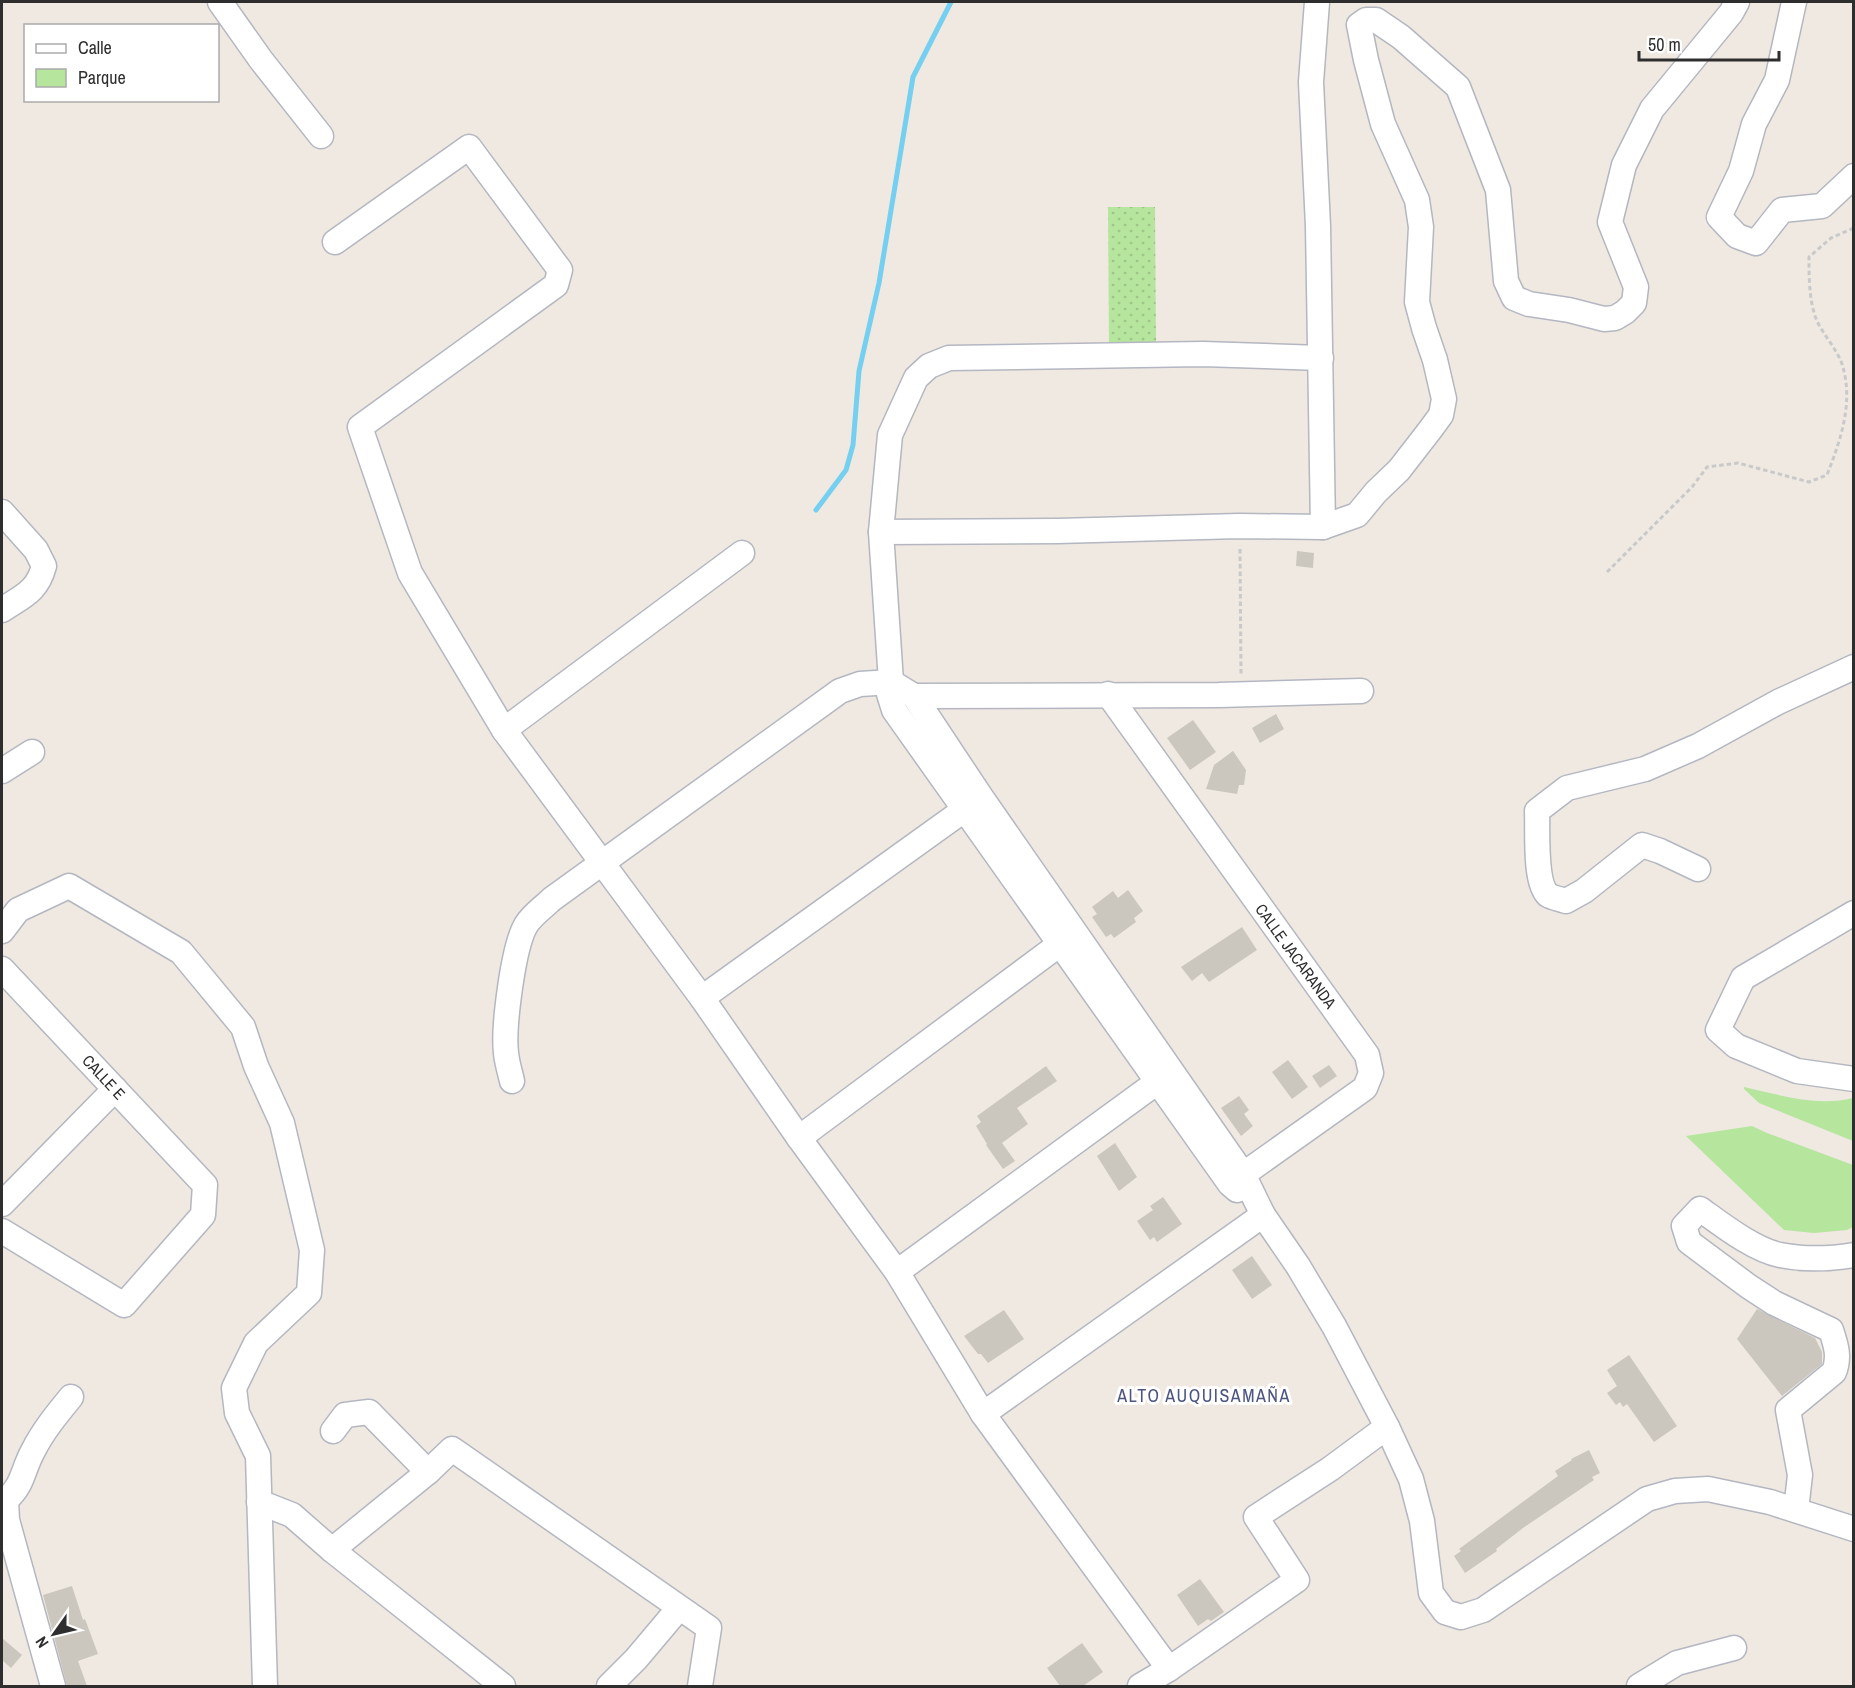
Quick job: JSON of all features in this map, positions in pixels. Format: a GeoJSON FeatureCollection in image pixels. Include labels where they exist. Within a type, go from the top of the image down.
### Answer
{"type":"FeatureCollection","features":[{"type":"Feature","properties":{"kind":"street"},"geometry":{"type":"LineString","coordinates":[[220,2],[261,60],[321,136]]}},
{"type":"Feature","properties":{"kind":"street"},"geometry":{"type":"LineString","coordinates":[[1317,2],[1311,82],[1318,226],[1323,526]]}},
{"type":"Feature","properties":{"kind":"street"},"geometry":{"type":"LineString","coordinates":[[881,532],[1323,526],[1357,514],[1399,470],[1430,430],[1441,415],[1444,399],[1417,302],[1421,227],[1417,200],[1383,124],[1359,26],[1366,20],[1376,20],[1401,37],[1458,87],[1498,190],[1506,281],[1514,298],[1529,304],[1569,310],[1604,319],[1615,318],[1634,303],[1636,287],[1611,222],[1624,165],[1652,109],[1731,13],[1737,2]]}},
{"type":"Feature","properties":{"kind":"street"},"geometry":{"type":"LineString","coordinates":[[1794,2],[1777,80],[1754,124],[1741,171],[1719,217],[1737,236],[1756,243],[1782,210],[1822,206],[1854,176]]}},
{"type":"Feature","properties":{"kind":"street"},"geometry":{"type":"LineString","coordinates":[[335,242],[469,147],[561,270],[556,285],[360,427],[410,573],[504,729],[702,998],[799,1138],[897,1272],[983,1414],[1169,1669]]}},
{"type":"Feature","properties":{"kind":"street"},"geometry":{"type":"LineString","coordinates":[[1321,358],[1203,354],[949,358],[929,366],[916,378],[890,435],[881,532],[891,682],[889,694],[894,710],[973,804],[1298,1266],[1334,1326],[1387,1427],[1411,1479],[1422,1521],[1431,1593],[1445,1612],[1461,1617],[1483,1610],[1647,1499],[1675,1491],[1708,1489],[1770,1502],[1854,1529]]}},
{"type":"Feature","properties":{"kind":"street"},"geometry":{"type":"LineString","coordinates":[[2,512],[36,550],[44,566],[40,582],[2,610]]}},
{"type":"Feature","properties":{"kind":"street"},"geometry":{"type":"LineString","coordinates":[[504,729],[742,553]]}},
{"type":"Feature","properties":{"kind":"street"},"geometry":{"type":"LineString","coordinates":[[1698,869],[1642,845],[1584,891],[1566,901],[1550,896],[1543,888],[1539,869],[1537,811],[1567,788],[1645,769],[1698,746],[1778,702],[1854,667]]}},
{"type":"Feature","properties":{"kind":"street"},"geometry":{"type":"LineString","coordinates":[[512,1081],[506,1052],[508,1008],[515,956],[526,925],[552,899],[840,691],[860,684],[891,682],[914,696],[973,804]]}},
{"type":"Feature","properties":{"kind":"street"},"geometry":{"type":"LineString","coordinates":[[914,696],[1241,695],[1361,692]]}},
{"type":"Feature","properties":{"kind":"street","name":"CALLE JACARANDA"},"geometry":{"type":"LineString","coordinates":[[1108,694],[1367,1055],[1371,1073],[1365,1088],[1237,1179]]}},
{"type":"Feature","properties":{"kind":"street"},"geometry":{"type":"LineString","coordinates":[[2,771],[32,752]]}},
{"type":"Feature","properties":{"kind":"street"},"geometry":{"type":"LineString","coordinates":[[702,998],[973,804]]}},
{"type":"Feature","properties":{"kind":"street"},"geometry":{"type":"LineString","coordinates":[[2,931],[18,910],[69,886],[181,952],[243,1027],[256,1066],[282,1123],[312,1250],[309,1293],[256,1343],[234,1388],[237,1413],[258,1455],[265,1686]]}},
{"type":"Feature","properties":{"kind":"street"},"geometry":{"type":"LineString","coordinates":[[1854,913],[1743,978],[1718,1030],[1736,1046],[1797,1071],[1854,1079]]}},
{"type":"Feature","properties":{"kind":"street"},"geometry":{"type":"LineString","coordinates":[[799,1138],[1068,938]]}},
{"type":"Feature","properties":{"kind":"street","name":"CALLE E"},"geometry":{"type":"LineString","coordinates":[[2,969],[206,1185],[203,1215],[124,1305],[2,1231]]}},
{"type":"Feature","properties":{"kind":"street"},"geometry":{"type":"LineString","coordinates":[[897,1272],[1165,1076]]}},
{"type":"Feature","properties":{"kind":"street"},"geometry":{"type":"LineString","coordinates":[[2,1204],[115,1089]]}},
{"type":"Feature","properties":{"kind":"street"},"geometry":{"type":"LineString","coordinates":[[1797,1510],[1800,1475],[1788,1410],[1834,1372],[1837,1364],[1837,1349],[1831,1330],[1774,1303],[1748,1287],[1689,1242],[1684,1226],[1700,1209],[1737,1236],[1778,1255],[1827,1259],[1854,1255]]}},
{"type":"Feature","properties":{"kind":"street"},"geometry":{"type":"LineString","coordinates":[[983,1414],[1263,1215]]}},
{"type":"Feature","properties":{"kind":"street"},"geometry":{"type":"LineString","coordinates":[[53,1686],[7,1520],[4,1500],[17,1490],[32,1451],[50,1423],[71,1397]]}},
{"type":"Feature","properties":{"kind":"street"},"geometry":{"type":"LineString","coordinates":[[333,1431],[345,1415],[369,1412],[428,1472]]}},
{"type":"Feature","properties":{"kind":"street"},"geometry":{"type":"LineString","coordinates":[[1140,1686],[1169,1669],[1297,1580],[1256,1517],[1330,1469],[1387,1427]]}},
{"type":"Feature","properties":{"kind":"street"},"geometry":{"type":"LineString","coordinates":[[332,1550],[428,1472],[452,1449],[709,1628],[700,1686]]}},
{"type":"Feature","properties":{"kind":"street"},"geometry":{"type":"LineString","coordinates":[[259,1502],[292,1515],[332,1550],[503,1686]]}},
{"type":"Feature","properties":{"kind":"street"},"geometry":{"type":"LineString","coordinates":[[609,1686],[636,1659],[678,1608]]}},
{"type":"Feature","properties":{"kind":"street"},"geometry":{"type":"LineString","coordinates":[[1639,1686],[1677,1663],[1734,1648]]}},
{"type":"Feature","properties":{"kind":"path"},"geometry":{"type":"LineString","coordinates":[[1607,572],[1692,487],[1707,467],[1738,463],[1809,482],[1827,475],[1844,426],[1848,398],[1841,363],[1815,316],[1809,282],[1809,257],[1831,238],[1854,228]]}},
{"type":"Feature","properties":{"kind":"path"},"geometry":{"type":"LineString","coordinates":[[1240,549],[1241,695]]}},
{"type":"Feature","properties":{"kind":"green space"},"geometry":{"type":"Polygon","coordinates":[[[1108,207],[1155,207],[1156,343],[1109,345],[1108,207]]]}},
{"type":"Feature","properties":{"kind":"green space"},"geometry":{"type":"Polygon","coordinates":[[[1744,1087],[1812,1101],[1853,1098],[1853,1141],[1759,1103],[1744,1087]]]}},
{"type":"Feature","properties":{"kind":"green space"},"geometry":{"type":"Polygon","coordinates":[[[1752,1126],[1853,1165],[1853,1227],[1847,1230],[1814,1233],[1784,1230],[1686,1136],[1752,1126]]]}},
{"type":"Feature","properties":{"kind":"building"},"geometry":{"type":"Polygon","coordinates":[[[1297,551],[1314,553],[1313,568],[1296,566],[1297,551]]]}},
{"type":"Feature","properties":{"kind":"building"},"geometry":{"type":"Polygon","coordinates":[[[1276,714],[1284,729],[1260,743],[1252,728],[1276,714]]]}},
{"type":"Feature","properties":{"kind":"building"},"geometry":{"type":"Polygon","coordinates":[[[1193,720],[1216,752],[1190,770],[1167,738],[1193,720]]]}},
{"type":"Feature","properties":{"kind":"building"},"geometry":{"type":"Polygon","coordinates":[[[1233,751],[1246,770],[1244,785],[1239,785],[1237,794],[1206,789],[1214,765],[1233,751]]]}},
{"type":"Feature","properties":{"kind":"building"},"geometry":{"type":"Polygon","coordinates":[[[1128,890],[1143,911],[1134,918],[1136,922],[1114,938],[1111,934],[1106,937],[1092,917],[1097,914],[1092,907],[1113,891],[1118,898],[1128,890]]]}},
{"type":"Feature","properties":{"kind":"building"},"geometry":{"type":"Polygon","coordinates":[[[1242,927],[1257,950],[1209,982],[1202,973],[1192,981],[1181,967],[1242,927]]]}},
{"type":"Feature","properties":{"kind":"building"},"geometry":{"type":"Polygon","coordinates":[[[1288,1060],[1308,1087],[1292,1099],[1272,1072],[1288,1060]]]}},
{"type":"Feature","properties":{"kind":"building"},"geometry":{"type":"Polygon","coordinates":[[[1329,1065],[1337,1076],[1320,1088],[1312,1076],[1329,1065]]]}},
{"type":"Feature","properties":{"kind":"building"},"geometry":{"type":"Polygon","coordinates":[[[1046,1066],[1057,1081],[1017,1108],[1028,1124],[1002,1143],[1015,1161],[1003,1169],[976,1126],[981,1122],[977,1116],[1046,1066]]]}},
{"type":"Feature","properties":{"kind":"building"},"geometry":{"type":"Polygon","coordinates":[[[1239,1096],[1249,1110],[1244,1114],[1253,1126],[1241,1136],[1221,1108],[1239,1096]]]}},
{"type":"Feature","properties":{"kind":"building"},"geometry":{"type":"Polygon","coordinates":[[[1115,1143],[1137,1177],[1119,1191],[1097,1156],[1115,1143]]]}},
{"type":"Feature","properties":{"kind":"building"},"geometry":{"type":"Polygon","coordinates":[[[1163,1197],[1182,1224],[1157,1242],[1154,1237],[1150,1240],[1137,1221],[1153,1210],[1150,1206],[1163,1197]]]}},
{"type":"Feature","properties":{"kind":"building"},"geometry":{"type":"Polygon","coordinates":[[[1252,1256],[1272,1285],[1252,1299],[1232,1270],[1252,1256]]]}},
{"type":"Feature","properties":{"kind":"building"},"geometry":{"type":"Polygon","coordinates":[[[1757,1309],[1815,1338],[1822,1352],[1822,1364],[1782,1396],[1737,1339],[1757,1309]]]}},
{"type":"Feature","properties":{"kind":"building"},"geometry":{"type":"Polygon","coordinates":[[[1004,1310],[1024,1339],[988,1363],[964,1336],[1004,1310]]]}},
{"type":"Feature","properties":{"kind":"building"},"geometry":{"type":"Polygon","coordinates":[[[1629,1355],[1677,1426],[1654,1442],[1627,1404],[1623,1407],[1620,1402],[1616,1405],[1607,1393],[1617,1386],[1607,1370],[1629,1355]]]}},
{"type":"Feature","properties":{"kind":"building"},"geometry":{"type":"Polygon","coordinates":[[[1589,1450],[1600,1473],[1592,1477],[1594,1480],[1523,1528],[1496,1549],[1497,1551],[1465,1573],[1454,1556],[1461,1551],[1459,1549],[1558,1476],[1555,1471],[1571,1459],[1589,1450]]]}},
{"type":"Feature","properties":{"kind":"building"},"geometry":{"type":"Polygon","coordinates":[[[1200,1579],[1224,1612],[1198,1626],[1177,1595],[1200,1579]]]}},
{"type":"Feature","properties":{"kind":"building"},"geometry":{"type":"Polygon","coordinates":[[[72,1586],[83,1620],[85,1619],[98,1654],[78,1661],[87,1686],[67,1686],[43,1595],[72,1586]]]}},
{"type":"Feature","properties":{"kind":"building"},"geometry":{"type":"Polygon","coordinates":[[[2,1638],[22,1655],[11,1668],[2,1660],[2,1638]]]}},
{"type":"Feature","properties":{"kind":"building"},"geometry":{"type":"Polygon","coordinates":[[[1082,1643],[1103,1672],[1083,1686],[1060,1686],[1047,1668],[1082,1643]]]}},
{"type":"Feature","properties":{"kind":"waterway"},"geometry":{"type":"LineString","coordinates":[[816,510],[846,470],[853,445],[859,371],[879,283],[913,77],[951,2]]}},
{"type":"Feature","properties":{"kind":"district","name":"ALTO AUQUISAMAÑA"},"geometry":{"type":"Point","coordinates":[1204,1396]}}]}
